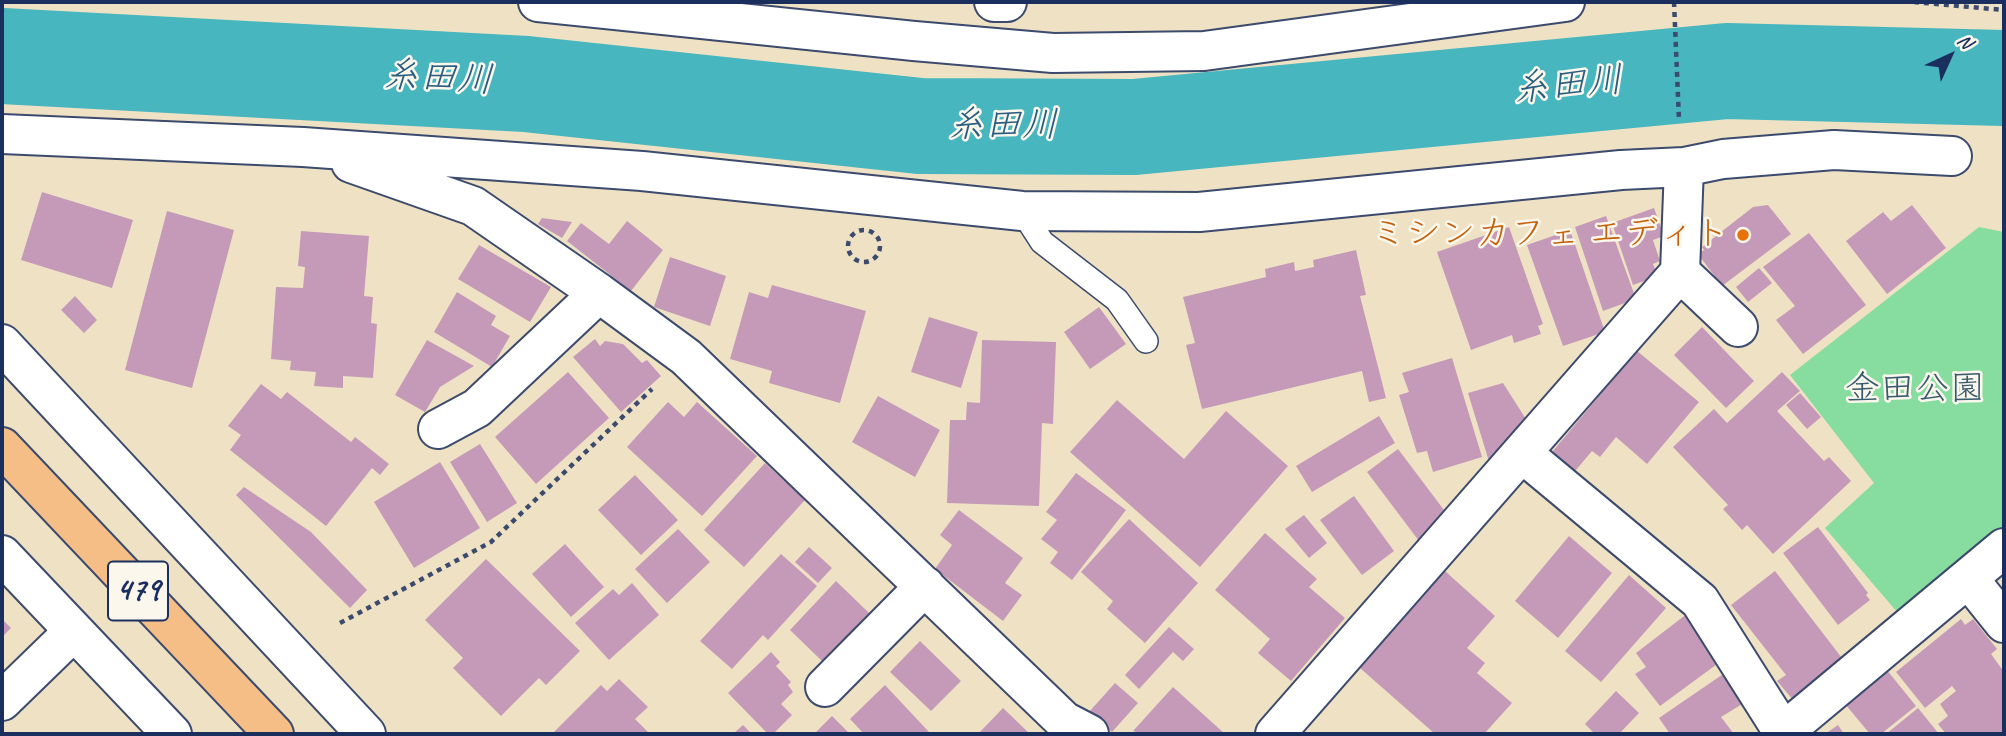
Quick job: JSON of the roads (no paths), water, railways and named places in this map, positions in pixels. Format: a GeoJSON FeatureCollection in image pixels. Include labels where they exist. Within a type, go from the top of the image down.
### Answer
{"type":"FeatureCollection","features":[{"type":"Feature","properties":{"kind":"highway","name":"479"},"geometry":{"type":"LineString","coordinates":[[2,447],[274,734]]}},
{"type":"Feature","properties":{"kind":"street"},"geometry":{"type":"LineString","coordinates":[[538,2],[1053,53],[1204,51],[1565,2]]}},
{"type":"Feature","properties":{"kind":"street"},"geometry":{"type":"LineString","coordinates":[[2,134],[303,147],[642,171],[1022,211],[1199,212],[1607,171],[1682,150],[1723,159],[1834,150],[1952,156]]}},
{"type":"Feature","properties":{"kind":"street"},"geometry":{"type":"LineString","coordinates":[[303,147],[473,206],[599,293],[686,358],[1064,721],[1089,734]]}},
{"type":"Feature","properties":{"kind":"street"},"geometry":{"type":"LineString","coordinates":[[1275,734],[1680,272],[1682,150]]}},
{"type":"Feature","properties":{"kind":"street"},"geometry":{"type":"LineString","coordinates":[[1680,272],[1738,327]]}},
{"type":"Feature","properties":{"kind":"street"},"geometry":{"type":"LineString","coordinates":[[438,429],[477,408],[599,293]]}},
{"type":"Feature","properties":{"kind":"street"},"geometry":{"type":"LineString","coordinates":[[2,344],[366,734]]}},
{"type":"Feature","properties":{"kind":"street"},"geometry":{"type":"LineString","coordinates":[[1522,453],[1700,601],[1782,733],[2004,548]]}},
{"type":"Feature","properties":{"kind":"street"},"geometry":{"type":"LineString","coordinates":[[2,555],[172,734]]}},
{"type":"Feature","properties":{"kind":"street"},"geometry":{"type":"LineString","coordinates":[[1968,578],[2004,622]]}},
{"type":"Feature","properties":{"kind":"street"},"geometry":{"type":"LineString","coordinates":[[825,687],[925,586]]}},
{"type":"Feature","properties":{"kind":"street"},"geometry":{"type":"LineString","coordinates":[[2,702],[74,631]]}},
{"type":"Feature","properties":{"kind":"lane"},"geometry":{"type":"LineString","coordinates":[[1022,211],[1042,242],[1116,300],[1146,341]]}},
{"type":"Feature","properties":{"kind":"waterway","name":"糸田川"},"geometry":{"type":"LineString","coordinates":[[2,56],[526,84],[920,126],[1134,127],[1727,71],[2004,78]]}},
{"type":"Feature","properties":{"kind":"place","name":"ミシンカフェ エディト"},"geometry":{"type":"Point","coordinates":[1743,235]}},
{"type":"Feature","properties":{"kind":"park label","name":"金田公園"},"geometry":{"type":"Point","coordinates":[1915,390]}}]}
